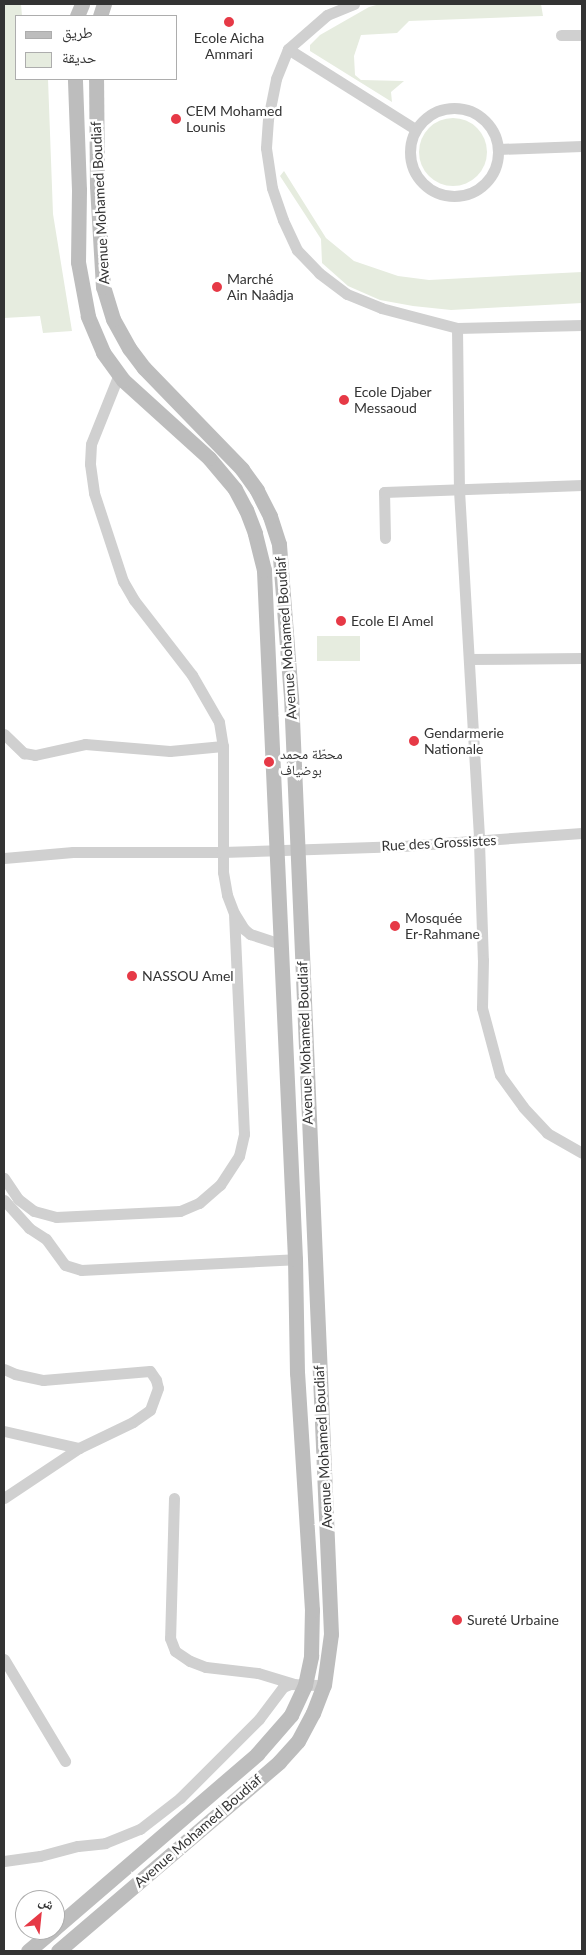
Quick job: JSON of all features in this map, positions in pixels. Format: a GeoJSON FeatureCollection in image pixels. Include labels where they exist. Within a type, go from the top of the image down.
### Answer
{"type":"FeatureCollection","features":[{"type":"Feature","properties":{"kind":"main road","name":"Avenue Mohamed Boudiaf"},"geometry":{"type":"LineString","coordinates":[[65,1920],[257,1754],[291,1715],[299,1684],[311,1656],[312,1610],[297,1373],[296,1260],[264,570],[255,533],[246,510],[234,489],[210,458],[119,374],[104,352],[88,316],[82,293],[78,262],[79,190],[75,80]]}},
{"type":"Feature","properties":{"kind":"main road","name":"Avenue Mohamed Boudiaf"},"geometry":{"type":"LineString","coordinates":[[58,1951],[279,1762],[298,1741],[313,1713],[324,1685],[332,1634],[296,849],[291,698],[279,544],[270,516],[257,490],[242,469],[144,368],[129,348],[113,319],[103,287],[97,186],[96,80]]}},
{"type":"Feature","properties":{"kind":"main road","name":"Avenue Mohamed Boudiaf"},"geometry":{"type":"LineString","coordinates":[[28,1951],[41,1940]]}},
{"type":"Feature","properties":{"kind":"street"},"geometry":{"type":"LineString","coordinates":[[354,4],[326,16],[288,49],[276,79],[268,119],[266,148],[272,188],[283,220],[297,250],[319,273],[347,294],[381,308],[457,328],[582,325]]}},
{"type":"Feature","properties":{"kind":"street"},"geometry":{"type":"LineString","coordinates":[[561,35],[582,35]]}},
{"type":"Feature","properties":{"kind":"street"},"geometry":{"type":"LineString","coordinates":[[288,49],[415,129]]}},
{"type":"Feature","properties":{"kind":"street"},"geometry":{"type":"LineString","coordinates":[[454,107],[467,109],[480,116],[496,136],[499,149],[494,171],[482,186],[464,195],[451,196],[436,192],[425,186],[415,174],[411,163],[409,148],[415,129],[435,111],[454,107]]}},
{"type":"Feature","properties":{"kind":"street"},"geometry":{"type":"LineString","coordinates":[[499,149],[582,146]]}},
{"type":"Feature","properties":{"kind":"street"},"geometry":{"type":"LineString","coordinates":[[457,328],[459,490],[479,842],[483,960],[482,1008],[500,1075],[523,1107],[547,1133],[582,1153]]}},
{"type":"Feature","properties":{"kind":"street"},"geometry":{"type":"LineString","coordinates":[[119,374],[91,444],[90,464],[94,494],[123,581],[134,600],[192,675],[219,722],[222,746],[222,852],[227,895],[234,913],[244,929],[250,934],[280,944]]}},
{"type":"Feature","properties":{"kind":"street"},"geometry":{"type":"LineString","coordinates":[[385,538],[384,492],[582,485]]}},
{"type":"Feature","properties":{"kind":"street"},"geometry":{"type":"LineString","coordinates":[[469,659],[582,658]]}},
{"type":"Feature","properties":{"kind":"street"},"geometry":{"type":"LineString","coordinates":[[4,734],[24,754],[35,755],[85,744],[170,751],[222,746]]}},
{"type":"Feature","properties":{"kind":"street","name":"Rue des Grossistes"},"geometry":{"type":"LineString","coordinates":[[4,858],[73,852],[222,852],[479,842],[582,833]]}},
{"type":"Feature","properties":{"kind":"street"},"geometry":{"type":"LineString","coordinates":[[4,1178],[18,1199],[34,1211],[56,1217],[180,1211],[199,1203],[220,1185],[239,1156],[244,1134],[234,913]]}},
{"type":"Feature","properties":{"kind":"street"},"geometry":{"type":"LineString","coordinates":[[4,1200],[29,1228],[46,1239],[65,1265],[81,1270],[296,1260]]}},
{"type":"Feature","properties":{"kind":"street"},"geometry":{"type":"LineString","coordinates":[[4,1369],[15,1374],[43,1380],[150,1372],[156,1380],[158,1388],[150,1410],[133,1422],[79,1448],[4,1498]]}},
{"type":"Feature","properties":{"kind":"street"},"geometry":{"type":"LineString","coordinates":[[4,1431],[79,1448]]}},
{"type":"Feature","properties":{"kind":"street"},"geometry":{"type":"LineString","coordinates":[[174,1498],[170,1638],[175,1651],[190,1661],[206,1667],[258,1672],[299,1684],[324,1685]]}},
{"type":"Feature","properties":{"kind":"street"},"geometry":{"type":"LineString","coordinates":[[4,1659],[65,1760]]}},
{"type":"Feature","properties":{"kind":"street"},"geometry":{"type":"LineString","coordinates":[[4,1861],[40,1856],[78,1846],[105,1843],[140,1829],[180,1798],[259,1719],[281,1690],[299,1684]]}},
{"type":"Feature","properties":{"kind":"green space"},"geometry":{"type":"Polygon","coordinates":[[[4,4],[21,4],[22,15],[15,15],[15,80],[48,80],[53,214],[72,331],[43,333],[40,316],[4,318],[4,4]]]}},
{"type":"Feature","properties":{"kind":"green space"},"geometry":{"type":"Polygon","coordinates":[[[380,4],[541,4],[543,16],[409,21],[397,33],[361,35],[354,56],[355,75],[361,80],[404,81],[391,92],[392,102],[310,51],[310,45],[320,35],[369,7],[380,4]]]}},
{"type":"Feature","properties":{"kind":"green space"},"geometry":{"type":"Polygon","coordinates":[[[446,118],[460,118],[472,123],[482,133],[487,145],[487,159],[482,171],[472,181],[460,186],[446,186],[434,181],[424,171],[419,159],[419,145],[424,133],[434,123],[446,118]]]}},
{"type":"Feature","properties":{"kind":"green space"},"geometry":{"type":"Polygon","coordinates":[[[284,171],[326,238],[354,261],[398,276],[429,280],[582,272],[582,303],[451,310],[380,300],[348,286],[322,263],[321,239],[280,176],[284,171]]]}},
{"type":"Feature","properties":{"kind":"green space"},"geometry":{"type":"Polygon","coordinates":[[[317,636],[360,636],[360,661],[317,661],[317,636]]]}},
{"type":"Feature","properties":{"kind":"place","name":"Ecole Aicha Ammari"},"geometry":{"type":"Point","coordinates":[229,22]}},
{"type":"Feature","properties":{"kind":"place","name":"CEM Mohamed Lounis"},"geometry":{"type":"Point","coordinates":[176,119]}},
{"type":"Feature","properties":{"kind":"place","name":"Marché Ain Naâdja"},"geometry":{"type":"Point","coordinates":[217,287]}},
{"type":"Feature","properties":{"kind":"place","name":"Ecole Djaber Messaoud"},"geometry":{"type":"Point","coordinates":[344,400]}},
{"type":"Feature","properties":{"kind":"place","name":"Ecole El Amel"},"geometry":{"type":"Point","coordinates":[341,621]}},
{"type":"Feature","properties":{"kind":"place","name":"Gendarmerie Nationale"},"geometry":{"type":"Point","coordinates":[414,741]}},
{"type":"Feature","properties":{"kind":"place","name":"محطّة محمد بوضياف"},"geometry":{"type":"Point","coordinates":[269,762]}},
{"type":"Feature","properties":{"kind":"place","name":"Mosquée Er-Rahmane"},"geometry":{"type":"Point","coordinates":[395,926]}},
{"type":"Feature","properties":{"kind":"place","name":"NASSOU Amel"},"geometry":{"type":"Point","coordinates":[132,976]}},
{"type":"Feature","properties":{"kind":"place","name":"Sureté Urbaine"},"geometry":{"type":"Point","coordinates":[457,1620]}}]}
